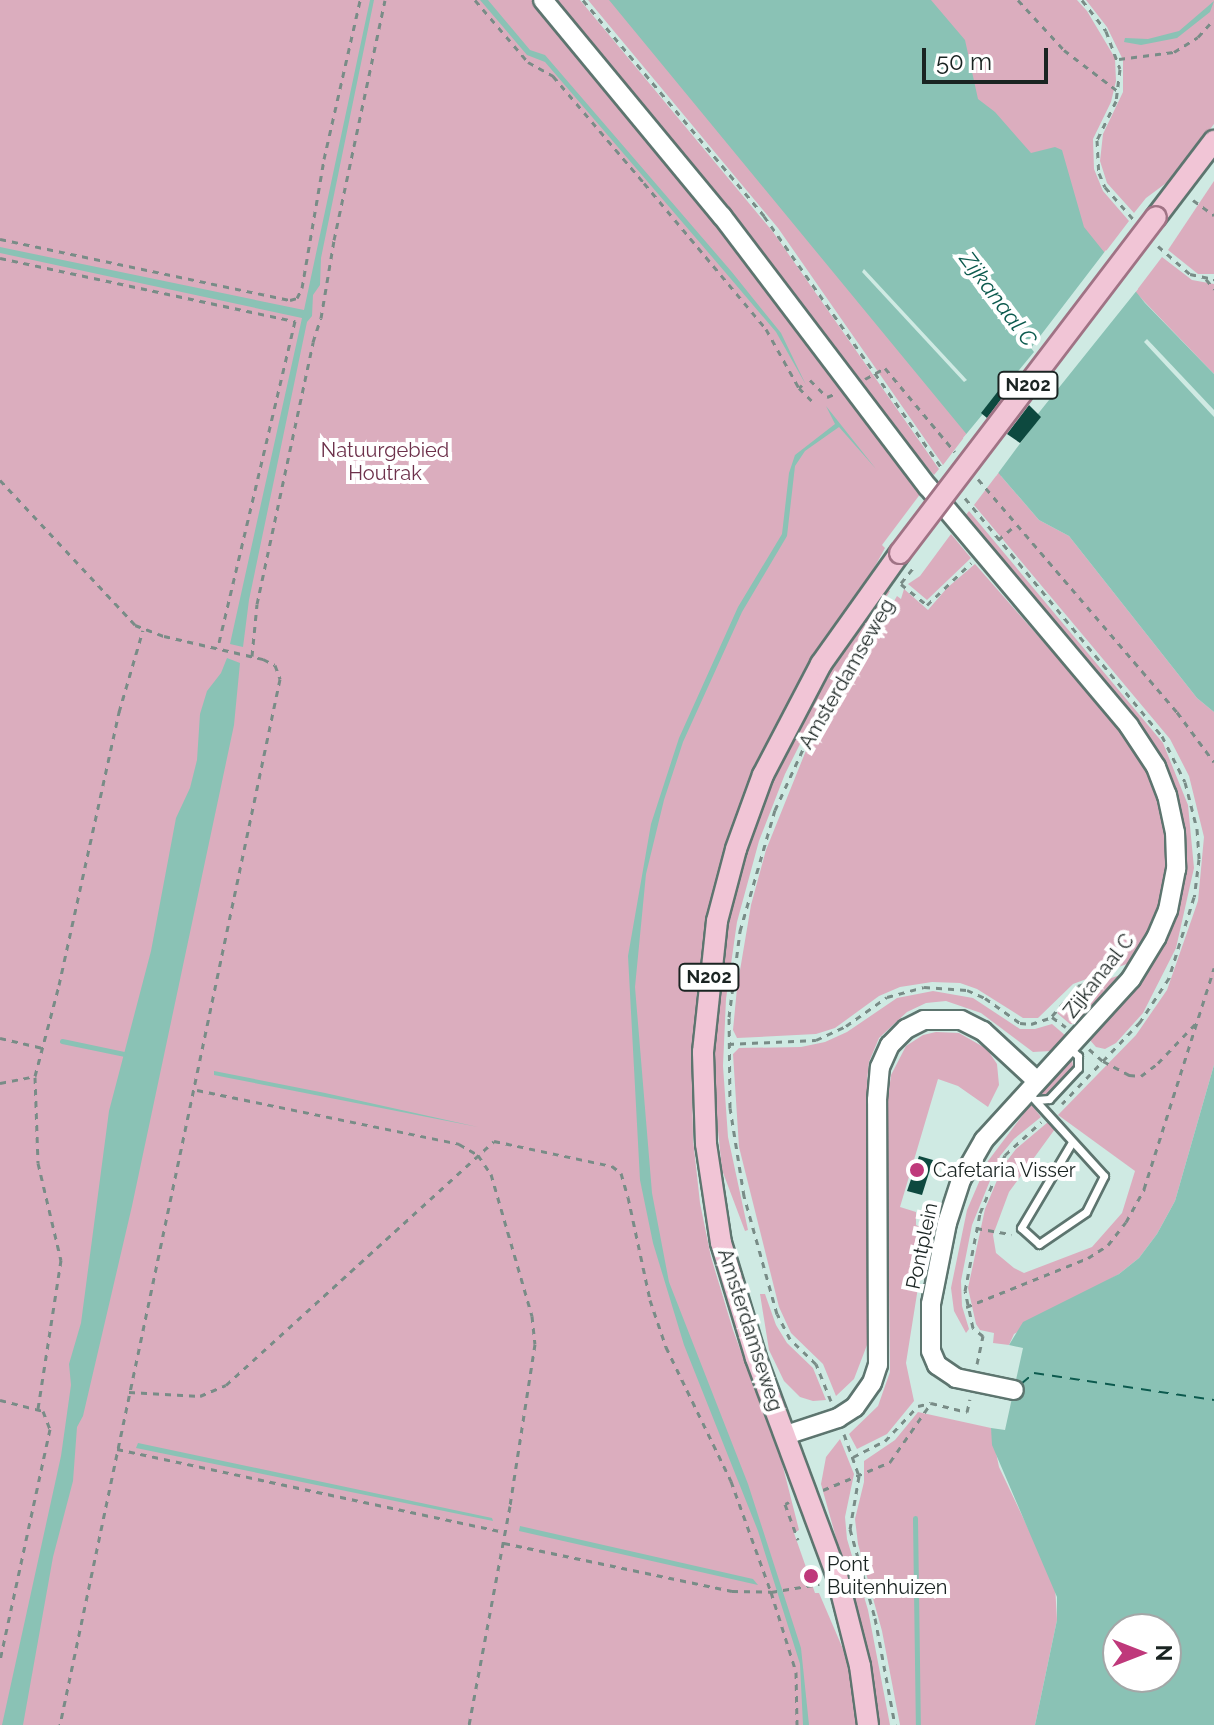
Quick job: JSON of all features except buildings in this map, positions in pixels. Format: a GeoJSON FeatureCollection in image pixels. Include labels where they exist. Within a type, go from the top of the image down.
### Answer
{"type":"FeatureCollection","features":[{"type":"Feature","properties":{"kind":"main road","name":"N202"},"geometry":{"type":"LineString","coordinates":[[1148,221],[1214,141]]}},
{"type":"Feature","properties":{"kind":"main road","name":"Amsterdamseweg"},"geometry":{"type":"LineString","coordinates":[[786,1435],[731,1280],[710,1178],[702,1086],[711,955],[736,849],[776,745],[821,664],[1148,221]]}},
{"type":"Feature","properties":{"kind":"main road","name":"N202"},"geometry":{"type":"LineString","coordinates":[[786,1435],[838,1580],[860,1666],[868,1725]]}},
{"type":"Feature","properties":{"kind":"street","name":"Zijkanaal C"},"geometry":{"type":"LineString","coordinates":[[543,0],[722,216],[850,387],[983,553],[1129,726],[1156,767],[1167,795],[1176,842],[1174,884],[1164,922],[1139,967],[1074,1043],[1036,1080]]}},
{"type":"Feature","properties":{"kind":"street"},"geometry":{"type":"LineString","coordinates":[[786,1435],[838,1418],[862,1400],[878,1365],[877,1100],[880,1067],[890,1045],[906,1029],[924,1020],[961,1020],[983,1031],[1036,1080]]}},
{"type":"Feature","properties":{"kind":"street","name":"Pontplein"},"geometry":{"type":"LineString","coordinates":[[1014,1390],[945,1372],[931,1351],[931,1304],[952,1205],[972,1158],[998,1121],[1036,1080]]}},
{"type":"Feature","properties":{"kind":"lane"},"geometry":{"type":"LineString","coordinates":[[1072,1142],[1021,1228],[1039,1244],[1086,1212],[1104,1176],[1034,1099],[1049,1099],[1078,1068],[1074,1043]]}},
{"type":"Feature","properties":{"kind":"path"},"geometry":{"type":"LineString","coordinates":[[0,239],[274,297],[297,298],[302,288],[324,159],[360,0]]}},
{"type":"Feature","properties":{"kind":"path"},"geometry":{"type":"LineString","coordinates":[[252,656],[257,604],[313,342],[321,318],[334,240],[385,0]]}},
{"type":"Feature","properties":{"kind":"path"},"geometry":{"type":"LineString","coordinates":[[475,0],[528,62],[553,76],[674,218],[766,329],[800,387],[815,404]]}},
{"type":"Feature","properties":{"kind":"path"},"geometry":{"type":"LineString","coordinates":[[583,0],[764,216],[942,467]]}},
{"type":"Feature","properties":{"kind":"path"},"geometry":{"type":"LineString","coordinates":[[1018,0],[1064,50],[1119,92]]}},
{"type":"Feature","properties":{"kind":"path"},"geometry":{"type":"LineString","coordinates":[[1082,0],[1106,31],[1119,59],[1119,92],[1099,133],[1096,156],[1105,187],[1148,221]]}},
{"type":"Feature","properties":{"kind":"path"},"geometry":{"type":"LineString","coordinates":[[1119,59],[1174,52],[1198,37],[1214,19]]}},
{"type":"Feature","properties":{"kind":"path"},"geometry":{"type":"LineString","coordinates":[[1193,200],[1214,215]]}},
{"type":"Feature","properties":{"kind":"path"},"geometry":{"type":"LineString","coordinates":[[1156,244],[1182,269],[1214,279]]}},
{"type":"Feature","properties":{"kind":"path"},"geometry":{"type":"LineString","coordinates":[[0,258],[295,321],[218,648]]}},
{"type":"Feature","properties":{"kind":"path"},"geometry":{"type":"LineString","coordinates":[[1206,279],[1214,289]]}},
{"type":"Feature","properties":{"kind":"path"},"geometry":{"type":"LineString","coordinates":[[876,373],[885,368],[955,452]]}},
{"type":"Feature","properties":{"kind":"path"},"geometry":{"type":"LineString","coordinates":[[975,476],[1177,712],[1214,762]]}},
{"type":"Feature","properties":{"kind":"path"},"geometry":{"type":"LineString","coordinates":[[0,480],[119,611],[143,630],[252,656],[275,665],[279,689],[60,1725]]}},
{"type":"Feature","properties":{"kind":"path"},"geometry":{"type":"LineString","coordinates":[[853,1457],[885,1441],[918,1406],[931,1403],[967,1412],[983,1336],[973,1328],[966,1307],[966,1272],[976,1228],[1001,1161],[1019,1140],[1049,1116],[1150,1010],[1175,963],[1197,883],[1196,820],[1181,770],[1162,736],[961,492]]}},
{"type":"Feature","properties":{"kind":"path"},"geometry":{"type":"LineString","coordinates":[[983,553],[1016,525]]}},
{"type":"Feature","properties":{"kind":"path","name":"Amsterdamseweg"},"geometry":{"type":"LineString","coordinates":[[896,590],[901,583],[927,605],[963,569]]}},
{"type":"Feature","properties":{"kind":"path","name":"Amsterdamseweg"},"geometry":{"type":"LineString","coordinates":[[859,1476],[816,1364],[785,1333],[773,1304],[736,1152],[728,1044],[740,931],[756,867],[775,810],[816,721],[891,597]]}},
{"type":"Feature","properties":{"kind":"path"},"geometry":{"type":"LineString","coordinates":[[38,1409],[61,1260],[38,1163],[35,1076],[119,712],[143,630]]}},
{"type":"Feature","properties":{"kind":"path"},"geometry":{"type":"LineString","coordinates":[[1050,1018],[1078,986],[1139,967]]}},
{"type":"Feature","properties":{"kind":"path"},"geometry":{"type":"LineString","coordinates":[[966,1307],[1088,1258],[1117,1235],[1144,1189],[1214,968]]}},
{"type":"Feature","properties":{"kind":"path"},"geometry":{"type":"LineString","coordinates":[[728,1044],[816,1040],[846,1026],[887,997],[924,987],[967,990],[985,998],[1020,1023],[1031,1024],[1057,1018],[1074,1043],[1129,1075],[1141,1076],[1158,1063],[1198,1021]]}},
{"type":"Feature","properties":{"kind":"path"},"geometry":{"type":"LineString","coordinates":[[0,1038],[43,1048]]}},
{"type":"Feature","properties":{"kind":"path"},"geometry":{"type":"LineString","coordinates":[[0,1083],[35,1076]]}},
{"type":"Feature","properties":{"kind":"path"},"geometry":{"type":"LineString","coordinates":[[195,1089],[451,1142],[478,1155],[495,1185],[532,1316],[535,1344],[505,1532],[469,1725]]}},
{"type":"Feature","properties":{"kind":"path"},"geometry":{"type":"LineString","coordinates":[[129,1392],[200,1396],[226,1385],[497,1140],[612,1166],[621,1173],[650,1300],[662,1335],[700,1424],[731,1481],[771,1592],[796,1672],[797,1725]]}},
{"type":"Feature","properties":{"kind":"path"},"geometry":{"type":"LineString","coordinates":[[976,1228],[1009,1235],[1021,1228]]}},
{"type":"Feature","properties":{"kind":"path"},"geometry":{"type":"LineString","coordinates":[[0,1400],[38,1409],[47,1415],[50,1429],[0,1661]]}},
{"type":"Feature","properties":{"kind":"path"},"geometry":{"type":"LineString","coordinates":[[798,1540],[785,1504],[890,1462],[931,1403]]}},
{"type":"Feature","properties":{"kind":"path"},"geometry":{"type":"LineString","coordinates":[[117,1449],[505,1532]]}},
{"type":"Feature","properties":{"kind":"path"},"geometry":{"type":"LineString","coordinates":[[859,1476],[850,1529],[875,1618],[895,1725]]}},
{"type":"Feature","properties":{"kind":"path"},"geometry":{"type":"LineString","coordinates":[[503,1543],[732,1591],[771,1592],[838,1580]]}},
{"type":"Feature","properties":{"kind":"green space","name":"Natuurgebied Houtrak"},"geometry":{"type":"Polygon","coordinates":[[[0,0],[533,0],[731,241],[921,493],[882,545],[885,548],[868,579],[800,681],[748,787],[726,851],[707,923],[692,1058],[693,1139],[700,1203],[711,1257],[733,1330],[782,1463],[799,1530],[794,1533],[815,1593],[819,1593],[849,1663],[858,1725],[0,1725],[0,0]]]}},
{"type":"Feature","properties":{"kind":"green space"},"geometry":{"type":"Polygon","coordinates":[[[553,0],[580,0],[773,232],[939,469],[934,475],[894,430],[724,204],[553,0]]]}},
{"type":"Feature","properties":{"kind":"green space"},"geometry":{"type":"Polygon","coordinates":[[[588,0],[1077,0],[1087,11],[1115,58],[1116,81],[1111,102],[1093,139],[1094,169],[1103,191],[1129,221],[943,465],[778,228],[588,0]]]}},
{"type":"Feature","properties":{"kind":"green space"},"geometry":{"type":"Polygon","coordinates":[[[1086,0],[1214,0],[1214,124],[1173,178],[1146,198],[1134,213],[1107,183],[1100,161],[1103,134],[1123,92],[1123,60],[1107,27],[1086,0]]]}},
{"type":"Feature","properties":{"kind":"green space"},"geometry":{"type":"Polygon","coordinates":[[[1214,181],[1214,274],[1198,274],[1168,250],[1214,181]]]}},
{"type":"Feature","properties":{"kind":"green space"},"geometry":{"type":"Polygon","coordinates":[[[1162,257],[1192,280],[1214,284],[1214,374],[1139,296],[1001,476],[1039,520],[1069,536],[1197,698],[1214,712],[1214,1065],[1175,1201],[1157,1234],[1139,1258],[1119,1274],[1014,1334],[1009,1345],[993,1343],[994,1333],[980,1330],[976,1324],[968,1288],[985,1209],[1003,1166],[1016,1149],[1048,1122],[1055,1129],[1009,1192],[993,1235],[996,1253],[1014,1268],[1024,1273],[1092,1247],[1122,1213],[1135,1171],[1058,1115],[1136,1035],[1167,990],[1198,901],[1204,837],[1189,776],[1170,739],[974,505],[1162,257]]]}},
{"type":"Feature","properties":{"kind":"green space"},"geometry":{"type":"Polygon","coordinates":[[[969,511],[1163,743],[1188,805],[1194,868],[1176,948],[1143,1013],[1116,1043],[1105,1049],[1096,1047],[1089,1039],[1138,983],[1166,937],[1185,857],[1178,801],[1163,765],[1137,723],[965,516],[969,511]]]}},
{"type":"Feature","properties":{"kind":"green space"},"geometry":{"type":"Polygon","coordinates":[[[951,534],[971,558],[927,600],[908,584],[920,576],[951,534]]]}},
{"type":"Feature","properties":{"kind":"green space"},"geometry":{"type":"Polygon","coordinates":[[[975,564],[1113,721],[1149,773],[1162,810],[1166,838],[1166,877],[1154,923],[1132,962],[1073,984],[1038,1018],[1023,1018],[977,989],[960,983],[932,982],[900,987],[879,996],[835,1028],[816,1034],[737,1038],[733,1030],[737,988],[751,905],[766,850],[807,748],[897,596],[901,599],[904,589],[928,610],[947,588],[975,564]]]}},
{"type":"Feature","properties":{"kind":"green space"},"geometry":{"type":"Polygon","coordinates":[[[887,589],[890,591],[818,708],[785,774],[759,841],[737,922],[726,999],[723,1066],[728,1137],[748,1230],[745,1231],[722,1170],[714,1091],[714,1021],[728,920],[749,840],[781,758],[820,685],[887,589]]]}},
{"type":"Feature","properties":{"kind":"green space"},"geometry":{"type":"Polygon","coordinates":[[[1123,974],[1078,1024],[1070,1024],[1057,1013],[1082,988],[1123,974]]]}},
{"type":"Feature","properties":{"kind":"green space"},"geometry":{"type":"Polygon","coordinates":[[[933,991],[973,998],[1020,1029],[1052,1024],[1066,1036],[1051,1051],[1033,1052],[981,1013],[946,1001],[926,1003],[907,1012],[879,1038],[869,1062],[867,1081],[871,1299],[867,1345],[854,1379],[836,1396],[823,1364],[791,1333],[779,1307],[739,1147],[733,1054],[739,1048],[801,1047],[825,1042],[847,1032],[897,998],[933,991]]]}},
{"type":"Feature","properties":{"kind":"green space"},"geometry":{"type":"Polygon","coordinates":[[[959,1033],[987,1049],[997,1064],[999,1085],[988,1107],[958,1086],[938,1079],[900,1207],[916,1212],[916,1225],[927,1231],[906,1363],[914,1401],[887,1434],[857,1449],[849,1434],[878,1406],[890,1372],[887,1105],[891,1075],[906,1046],[923,1035],[959,1033]]]}},
{"type":"Feature","properties":{"kind":"green space"},"geometry":{"type":"Polygon","coordinates":[[[1072,1059],[1073,1066],[1046,1095],[1039,1095],[1072,1059]]]}},
{"type":"Feature","properties":{"kind":"green space"},"geometry":{"type":"Polygon","coordinates":[[[1031,1104],[1041,1117],[1014,1139],[1000,1156],[972,1225],[961,1281],[962,1306],[969,1329],[966,1333],[954,1311],[951,1288],[967,1210],[988,1161],[1031,1104]]]}},
{"type":"Feature","properties":{"kind":"green space"},"geometry":{"type":"Polygon","coordinates":[[[760,1294],[765,1294],[776,1325],[787,1343],[813,1368],[826,1400],[813,1401],[800,1397],[784,1381],[769,1350],[760,1294]]]}},
{"type":"Feature","properties":{"kind":"green space"},"geometry":{"type":"Polygon","coordinates":[[[918,1412],[991,1428],[999,1467],[1055,1585],[1057,1620],[1035,1725],[900,1725],[882,1631],[858,1544],[855,1519],[864,1482],[864,1461],[895,1440],[918,1412]]]}},
{"type":"Feature","properties":{"kind":"green space"},"geometry":{"type":"Polygon","coordinates":[[[840,1439],[854,1474],[845,1517],[847,1539],[868,1610],[890,1725],[878,1725],[864,1638],[821,1484],[826,1457],[840,1439]]]}},
{"type":"Feature","properties":{"kind":"water"},"geometry":{"type":"Polygon","coordinates":[[[370,0],[374,0],[321,258],[320,285],[313,295],[312,316],[307,322],[249,600],[243,647],[230,644],[302,318],[0,253],[0,247],[304,310],[370,0]]]}},
{"type":"Feature","properties":{"kind":"water"},"geometry":{"type":"Polygon","coordinates":[[[480,0],[488,0],[530,50],[545,55],[731,271],[781,333],[806,385],[776,332],[545,62],[527,55],[480,0]]]}},
{"type":"Feature","properties":{"kind":"water"},"geometry":{"type":"Polygon","coordinates":[[[609,0],[931,0],[965,40],[978,99],[995,112],[1031,153],[1055,147],[1062,150],[1084,227],[1145,303],[1214,374],[1214,712],[1197,698],[1069,536],[1039,520],[1001,476],[609,0]]]}},
{"type":"Feature","properties":{"kind":"water"},"geometry":{"type":"Polygon","coordinates":[[[1214,1],[1210,12],[1177,38],[1141,45],[1124,42],[1125,38],[1148,39],[1179,31],[1214,1]]]}},
{"type":"Feature","properties":{"kind":"water"},"geometry":{"type":"Polygon","coordinates":[[[826,406],[876,469],[839,427],[805,451],[795,466],[787,536],[742,612],[683,742],[664,800],[646,874],[635,987],[652,1193],[669,1282],[748,1484],[801,1648],[809,1725],[803,1725],[800,1664],[758,1531],[684,1345],[653,1243],[640,1180],[628,956],[651,824],[679,738],[738,607],[782,534],[789,473],[795,455],[835,424],[826,406]]]}},
{"type":"Feature","properties":{"kind":"water"},"geometry":{"type":"Polygon","coordinates":[[[227,658],[240,663],[234,725],[132,1206],[83,1416],[77,1427],[73,1481],[53,1557],[23,1725],[2,1725],[61,1456],[71,1385],[69,1364],[81,1323],[109,1111],[151,951],[176,818],[190,788],[197,760],[200,714],[207,691],[221,673],[227,658]]]}},
{"type":"Feature","properties":{"kind":"water"},"geometry":{"type":"Polygon","coordinates":[[[1214,1065],[1214,1725],[1035,1725],[1057,1620],[1057,1597],[992,1445],[991,1428],[1005,1430],[1023,1348],[1009,1345],[1023,1322],[1119,1274],[1139,1258],[1157,1234],[1175,1201],[1214,1065]]]}},
{"type":"Feature","properties":{"kind":"water"},"geometry":{"type":"Polygon","coordinates":[[[214,1071],[325,1093],[478,1127],[214,1075],[214,1071]]]}},
{"type":"Feature","properties":{"kind":"water"},"geometry":{"type":"Polygon","coordinates":[[[138,1443],[492,1518],[493,1521],[136,1448],[138,1443]]]}},
{"type":"Feature","properties":{"kind":"water"},"geometry":{"type":"Polygon","coordinates":[[[520,1526],[753,1579],[758,1585],[519,1531],[520,1526]]]}},
{"type":"Feature","properties":{"kind":"pier"},"geometry":{"type":"Polygon","coordinates":[[[1106,250],[1138,289],[1037,415],[1039,418],[996,476],[963,438],[1034,352],[1031,348],[1106,250]]]}},
{"type":"Feature","properties":{"kind":"pier"},"geometry":{"type":"Polygon","coordinates":[[[864,269],[967,380],[964,382],[862,272],[864,269]]]}},
{"type":"Feature","properties":{"kind":"pier"},"geometry":{"type":"Polygon","coordinates":[[[1147,339],[1214,410],[1214,417],[1144,342],[1147,339]]]}},
{"type":"Feature","properties":{"kind":"waterway"},"geometry":{"type":"LineString","coordinates":[[62,1041],[124,1054]]}},
{"type":"Feature","properties":{"kind":"waterway"},"geometry":{"type":"LineString","coordinates":[[915,1518],[918,1725]]}},
{"type":"Feature","properties":{"kind":"ferry route"},"geometry":{"type":"LineString","coordinates":[[1021,1384],[1034,1373],[1214,1400]]}},
{"type":"Feature","properties":{"kind":"place","name":"Cafetaria Visser"},"geometry":{"type":"Point","coordinates":[917,1170]}},
{"type":"Feature","properties":{"kind":"place","name":"Pont Buitenhuizen"},"geometry":{"type":"Point","coordinates":[811,1576]}}]}
